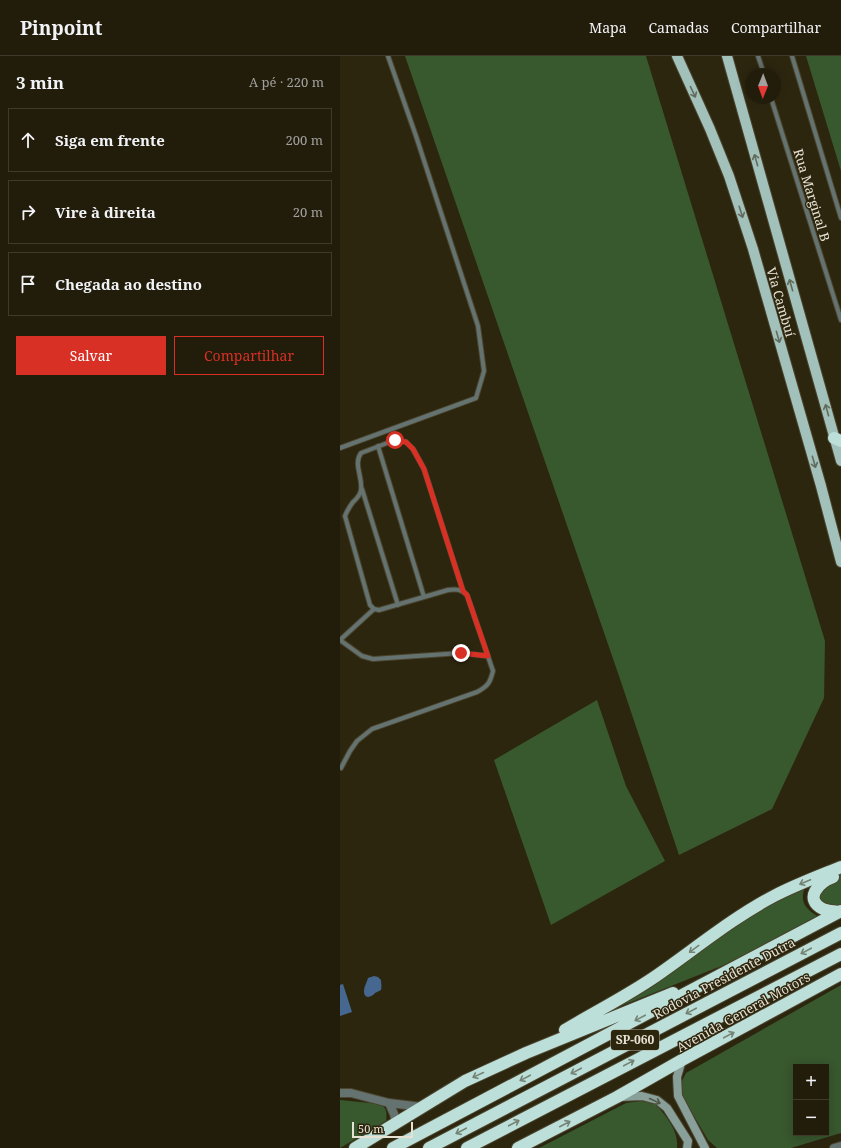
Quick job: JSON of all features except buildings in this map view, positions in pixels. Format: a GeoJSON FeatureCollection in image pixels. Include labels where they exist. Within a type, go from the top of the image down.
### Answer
{"type":"FeatureCollection","features":[{"type":"Feature","properties":{"kind":"highway"},"geometry":{"type":"LineString","coordinates":[[526,1052],[636,989],[747,911],[775,895],[841,867]]}},
{"type":"Feature","properties":{"kind":"highway"},"geometry":{"type":"LineString","coordinates":[[840,911],[825,910],[818,906],[814,899],[814,892],[818,886],[828,879],[841,874]]}},
{"type":"Feature","properties":{"kind":"highway"},"geometry":{"type":"LineString","coordinates":[[393,1148],[840,911]]}},
{"type":"Feature","properties":{"kind":"highway","name":"Rodovia Presidente Dutra"},"geometry":{"type":"LineString","coordinates":[[429,1148],[841,933]]}},
{"type":"Feature","properties":{"kind":"highway","name":"SP-060"},"geometry":{"type":"LineString","coordinates":[[467,1148],[841,954]]}},
{"type":"Feature","properties":{"kind":"highway"},"geometry":{"type":"LineString","coordinates":[[355,1148],[465,1081],[526,1052],[736,967]]}},
{"type":"Feature","properties":{"kind":"highway","name":"Avenida General Motors"},"geometry":{"type":"LineString","coordinates":[[518,1148],[617,1097],[841,974]]}},
{"type":"Feature","properties":{"kind":"main road","name":"Via Cambuí"},"geometry":{"type":"LineString","coordinates":[[677,56],[710,129],[729,176],[753,249],[821,486],[841,562]]}},
{"type":"Feature","properties":{"kind":"main road","name":"Via Cambuí"},"geometry":{"type":"LineString","coordinates":[[727,56],[838,440],[841,461]]}},
{"type":"Feature","properties":{"kind":"main road"},"geometry":{"type":"LineString","coordinates":[[682,1060],[677,1077],[678,1096],[705,1148]]}},
{"type":"Feature","properties":{"kind":"main road"},"geometry":{"type":"LineString","coordinates":[[617,1097],[642,1096],[657,1100],[667,1108],[688,1141],[687,1148]]}},
{"type":"Feature","properties":{"kind":"street"},"geometry":{"type":"LineString","coordinates":[[340,1093],[351,1093],[389,1103],[422,1107]]}},
{"type":"Feature","properties":{"kind":"street"},"geometry":{"type":"LineString","coordinates":[[389,1103],[396,1123]]}},
{"type":"Feature","properties":{"kind":"street"},"geometry":{"type":"LineString","coordinates":[[834,1148],[841,1146]]}},
{"type":"Feature","properties":{"kind":"lane"},"geometry":{"type":"LineString","coordinates":[[340,448],[476,398],[484,371],[478,326],[416,136],[388,56]]}},
{"type":"Feature","properties":{"kind":"lane"},"geometry":{"type":"LineString","coordinates":[[758,56],[762,68]]}},
{"type":"Feature","properties":{"kind":"lane"},"geometry":{"type":"LineString","coordinates":[[792,56],[841,218]]}},
{"type":"Feature","properties":{"kind":"lane","name":"Rua Marginal B"},"geometry":{"type":"LineString","coordinates":[[773,104],[841,320]]}},
{"type":"Feature","properties":{"kind":"lane"},"geometry":{"type":"LineString","coordinates":[[341,768],[357,741],[372,729],[477,692],[486,687],[490,681],[493,671],[467,595],[463,591],[424,469],[413,449],[406,442],[395,440],[361,453],[358,457],[358,463],[362,488],[398,605]]}},
{"type":"Feature","properties":{"kind":"lane"},"geometry":{"type":"LineString","coordinates":[[378,446],[424,597]]}},
{"type":"Feature","properties":{"kind":"lane"},"geometry":{"type":"LineString","coordinates":[[362,488],[359,497],[353,502],[345,516],[370,605],[374,609],[379,610],[454,589],[463,591]]}},
{"type":"Feature","properties":{"kind":"lane"},"geometry":{"type":"LineString","coordinates":[[374,609],[340,640],[362,656],[373,659],[461,653],[488,656]]}},
{"type":"Feature","properties":{"kind":"green space"},"geometry":{"type":"Polygon","coordinates":[[[405,56],[646,56],[825,641],[824,698],[772,809],[679,855],[619,676],[405,56]]]}},
{"type":"Feature","properties":{"kind":"green space"},"geometry":{"type":"Polygon","coordinates":[[[806,56],[841,56],[841,171],[806,56]]]}},
{"type":"Feature","properties":{"kind":"green space"},"geometry":{"type":"Polygon","coordinates":[[[597,700],[626,786],[665,861],[551,925],[494,760],[597,700]]]}},
{"type":"Feature","properties":{"kind":"green space"},"geometry":{"type":"Polygon","coordinates":[[[841,874],[841,911],[825,910],[814,892],[828,879],[841,874]]]}},
{"type":"Feature","properties":{"kind":"green space"},"geometry":{"type":"Polygon","coordinates":[[[806,885],[803,895],[804,903],[809,910],[817,916],[724,965],[613,1009],[724,928],[806,885]]]}},
{"type":"Feature","properties":{"kind":"green space"},"geometry":{"type":"Polygon","coordinates":[[[841,985],[841,1133],[791,1148],[717,1148],[708,1140],[684,1099],[680,1091],[682,1081],[686,1073],[841,985]]]}},
{"type":"Feature","properties":{"kind":"green space"},"geometry":{"type":"Polygon","coordinates":[[[340,1100],[380,1104],[386,1111],[386,1121],[340,1148],[340,1100]]]}},
{"type":"Feature","properties":{"kind":"green space"},"geometry":{"type":"Polygon","coordinates":[[[641,1101],[654,1102],[667,1118],[676,1135],[677,1148],[539,1148],[626,1103],[641,1101]]]}},
{"type":"Feature","properties":{"kind":"water"},"geometry":{"type":"Polygon","coordinates":[[[374,976],[381,980],[381,990],[372,996],[367,997],[364,994],[365,986],[368,978],[374,976]]]}},
{"type":"Feature","properties":{"kind":"water"},"geometry":{"type":"Polygon","coordinates":[[[343,984],[352,1012],[340,1016],[340,985],[343,984]]]}},
{"type":"Feature","properties":{"kind":"route"},"geometry":{"type":"LineString","coordinates":[[395,440],[406,442],[413,449],[424,469],[463,591],[467,595],[488,656],[461,653]]}}]}
